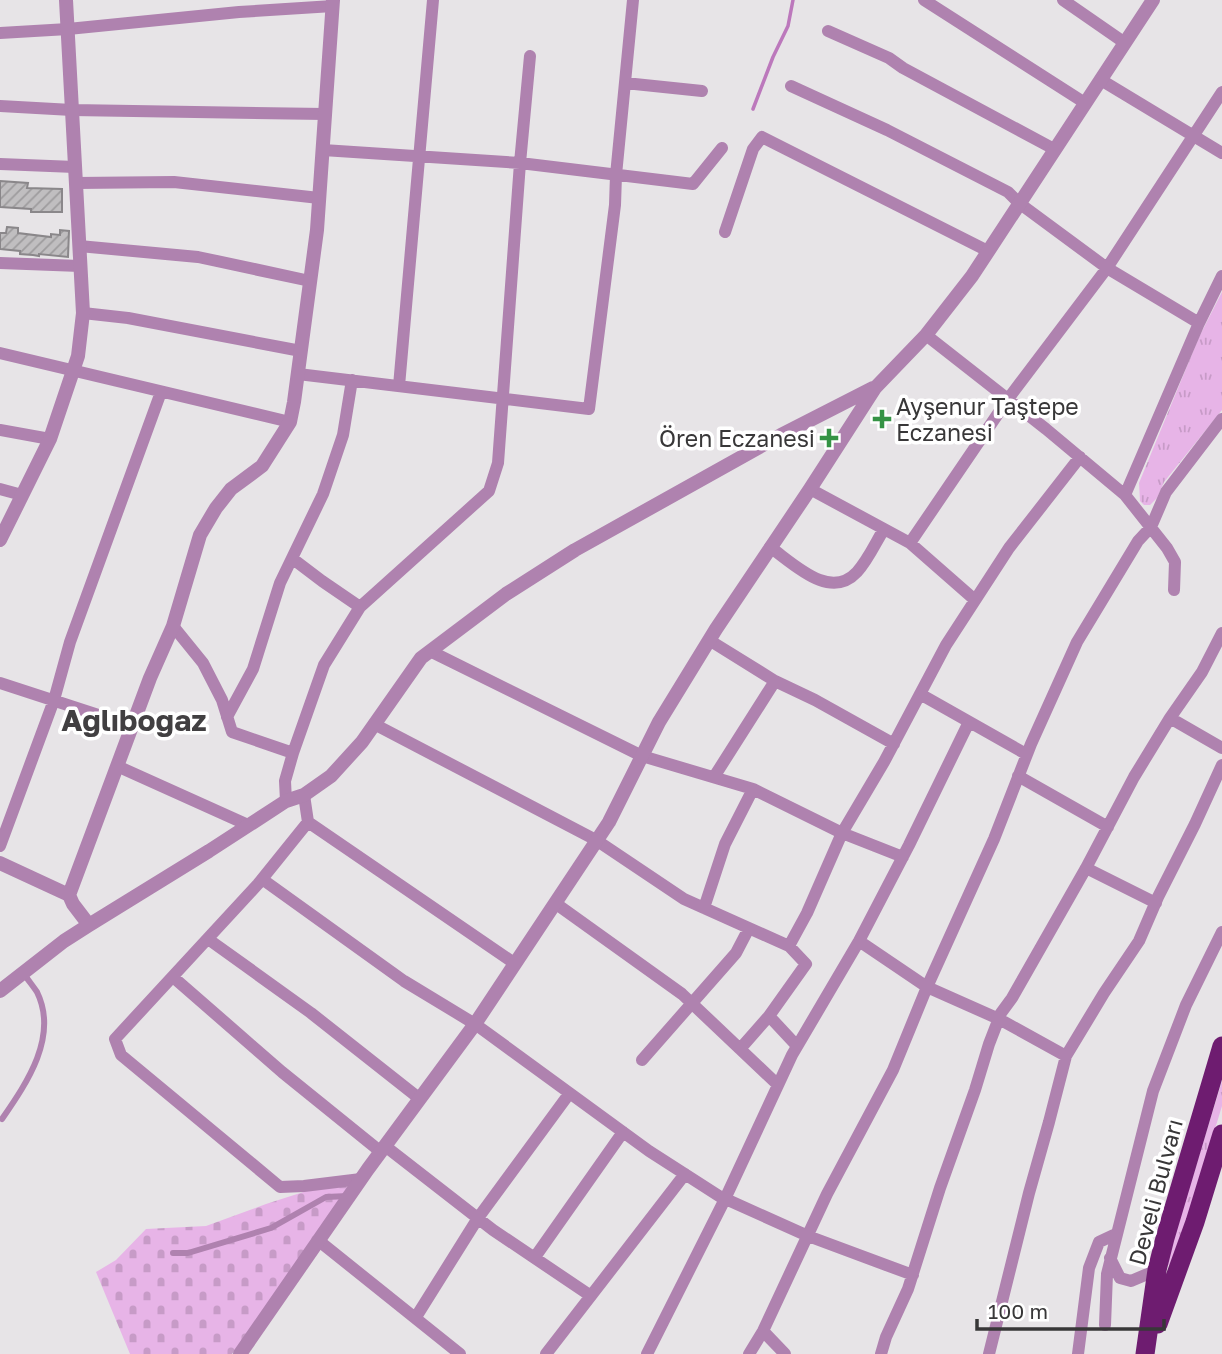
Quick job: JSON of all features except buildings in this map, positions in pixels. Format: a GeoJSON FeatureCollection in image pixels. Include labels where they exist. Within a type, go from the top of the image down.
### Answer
{"type":"FeatureCollection","features":[{"type":"Feature","properties":{"kind":"highway","name":"Develi Bulvarı"},"geometry":{"type":"LineString","coordinates":[[1145,1354],[1157,1270],[1222,1046]]}},
{"type":"Feature","properties":{"kind":"highway","name":"Develi Bulvarı"},"geometry":{"type":"LineString","coordinates":[[1145,1354],[1185,1252],[1222,1134]]}},
{"type":"Feature","properties":{"kind":"street"},"geometry":{"type":"LineString","coordinates":[[0,540],[50,439],[78,356],[83,313],[66,0]]}},
{"type":"Feature","properties":{"kind":"street"},"geometry":{"type":"LineString","coordinates":[[399,386],[433,0]]}},
{"type":"Feature","properties":{"kind":"street"},"geometry":{"type":"LineString","coordinates":[[298,374],[589,408],[615,205],[633,0]]}},
{"type":"Feature","properties":{"kind":"street"},"geometry":{"type":"LineString","coordinates":[[924,0],[1085,103]]}},
{"type":"Feature","properties":{"kind":"street"},"geometry":{"type":"LineString","coordinates":[[1063,0],[1125,43]]}},
{"type":"Feature","properties":{"kind":"street"},"geometry":{"type":"LineString","coordinates":[[240,1354],[361,1179],[475,1024],[609,822],[659,722],[709,640],[875,388],[926,335],[972,276],[1153,0]]}},
{"type":"Feature","properties":{"kind":"street"},"geometry":{"type":"LineString","coordinates":[[0,33],[68,29],[333,3],[320,198],[290,422],[262,466],[231,489],[200,535],[173,626],[150,678],[69,895]]}},
{"type":"Feature","properties":{"kind":"street"},"geometry":{"type":"LineString","coordinates":[[828,31],[889,58],[1054,149]]}},
{"type":"Feature","properties":{"kind":"street"},"geometry":{"type":"LineString","coordinates":[[286,801],[285,781],[324,665],[360,607],[489,491],[498,463],[530,56]]}},
{"type":"Feature","properties":{"kind":"street"},"geometry":{"type":"LineString","coordinates":[[1101,80],[1222,153]]}},
{"type":"Feature","properties":{"kind":"street"},"geometry":{"type":"LineString","coordinates":[[625,83],[702,91]]}},
{"type":"Feature","properties":{"kind":"street"},"geometry":{"type":"LineString","coordinates":[[791,86],[887,130],[1008,192],[1107,268],[1199,323]]}},
{"type":"Feature","properties":{"kind":"street"},"geometry":{"type":"LineString","coordinates":[[910,542],[1008,399],[1107,268],[1222,92]]}},
{"type":"Feature","properties":{"kind":"street"},"geometry":{"type":"LineString","coordinates":[[0,106],[72,110],[325,114]]}},
{"type":"Feature","properties":{"kind":"street"},"geometry":{"type":"LineString","coordinates":[[725,232],[753,149],[762,137],[988,251]]}},
{"type":"Feature","properties":{"kind":"street"},"geometry":{"type":"LineString","coordinates":[[323,150],[520,163],[693,184],[722,148]]}},
{"type":"Feature","properties":{"kind":"street"},"geometry":{"type":"LineString","coordinates":[[0,164],[75,166]]}},
{"type":"Feature","properties":{"kind":"street"},"geometry":{"type":"LineString","coordinates":[[76,183],[174,182],[320,198]]}},
{"type":"Feature","properties":{"kind":"street"},"geometry":{"type":"LineString","coordinates":[[79,246],[198,257],[310,281]]}},
{"type":"Feature","properties":{"kind":"street"},"geometry":{"type":"LineString","coordinates":[[0,263],[80,266]]}},
{"type":"Feature","properties":{"kind":"street"},"geometry":{"type":"LineString","coordinates":[[1125,495],[1222,276]]}},
{"type":"Feature","properties":{"kind":"street"},"geometry":{"type":"LineString","coordinates":[[83,313],[128,318],[301,351]]}},
{"type":"Feature","properties":{"kind":"street"},"geometry":{"type":"LineString","coordinates":[[926,335],[1125,495],[1175,562],[1174,590]]}},
{"type":"Feature","properties":{"kind":"street"},"geometry":{"type":"LineString","coordinates":[[0,353],[290,422]]}},
{"type":"Feature","properties":{"kind":"street"},"geometry":{"type":"LineString","coordinates":[[228,717],[253,669],[280,583],[323,495],[342,435],[352,380]]}},
{"type":"Feature","properties":{"kind":"street"},"geometry":{"type":"LineString","coordinates":[[0,990],[64,941],[286,801],[304,795],[331,776],[362,741],[421,658],[506,594],[575,550],[781,435],[875,388]]}},
{"type":"Feature","properties":{"kind":"street"},"geometry":{"type":"LineString","coordinates":[[0,846],[54,701],[70,642],[161,392]]}},
{"type":"Feature","properties":{"kind":"street"},"geometry":{"type":"LineString","coordinates":[[749,1354],[763,1331],[827,1194],[893,1070],[993,839],[1026,754],[1077,642],[1138,541],[1151,527],[1166,492],[1222,419]]}},
{"type":"Feature","properties":{"kind":"street"},"geometry":{"type":"LineString","coordinates":[[0,430],[50,439]]}},
{"type":"Feature","properties":{"kind":"street"},"geometry":{"type":"LineString","coordinates":[[789,946],[807,913],[842,833],[894,744],[946,645],[1009,548],[1080,457]]}},
{"type":"Feature","properties":{"kind":"street"},"geometry":{"type":"LineString","coordinates":[[810,488],[910,542],[975,600]]}},
{"type":"Feature","properties":{"kind":"street"},"geometry":{"type":"LineString","coordinates":[[0,489],[22,495]]}},
{"type":"Feature","properties":{"kind":"street"},"geometry":{"type":"LineString","coordinates":[[770,547],[819,582],[833,583],[848,580],[858,571],[884,529]]}},
{"type":"Feature","properties":{"kind":"street"},"geometry":{"type":"LineString","coordinates":[[293,559],[360,607]]}},
{"type":"Feature","properties":{"kind":"street"},"geometry":{"type":"LineString","coordinates":[[173,626],[203,663],[222,700],[232,732],[293,753]]}},
{"type":"Feature","properties":{"kind":"street"},"geometry":{"type":"LineString","coordinates":[[881,1354],[913,1275],[940,1188],[999,1019],[1086,868],[1134,777],[1202,672],[1222,633]]}},
{"type":"Feature","properties":{"kind":"street"},"geometry":{"type":"LineString","coordinates":[[709,640],[775,681],[894,744]]}},
{"type":"Feature","properties":{"kind":"street"},"geometry":{"type":"LineString","coordinates":[[430,651],[642,755],[753,789],[842,833],[903,857]]}},
{"type":"Feature","properties":{"kind":"street"},"geometry":{"type":"LineString","coordinates":[[714,777],[775,681]]}},
{"type":"Feature","properties":{"kind":"street"},"geometry":{"type":"LineString","coordinates":[[0,683],[132,726]]}},
{"type":"Feature","properties":{"kind":"street"},"geometry":{"type":"LineString","coordinates":[[920,694],[1026,754]]}},
{"type":"Feature","properties":{"kind":"street"},"geometry":{"type":"LineString","coordinates":[[1171,718],[1222,748]]}},
{"type":"Feature","properties":{"kind":"street"},"geometry":{"type":"LineString","coordinates":[[647,1354],[725,1199],[797,1046],[859,941],[969,722]]}},
{"type":"Feature","properties":{"kind":"street"},"geometry":{"type":"LineString","coordinates":[[374,724],[596,840],[684,899],[789,946],[806,964],[769,1016],[740,1049]]}},
{"type":"Feature","properties":{"kind":"street"},"geometry":{"type":"LineString","coordinates":[[989,1354],[1028,1193],[1066,1056],[1139,941],[1222,765]]}},
{"type":"Feature","properties":{"kind":"street"},"geometry":{"type":"LineString","coordinates":[[117,766],[248,825]]}},
{"type":"Feature","properties":{"kind":"street"},"geometry":{"type":"LineString","coordinates":[[1018,776],[1108,827]]}},
{"type":"Feature","properties":{"kind":"street"},"geometry":{"type":"LineString","coordinates":[[704,908],[724,844],[753,789]]}},
{"type":"Feature","properties":{"kind":"street"},"geometry":{"type":"LineString","coordinates":[[304,795],[308,822],[514,963]]}},
{"type":"Feature","properties":{"kind":"street"},"geometry":{"type":"LineString","coordinates":[[308,822],[262,879],[115,1039],[121,1055],[280,1187],[361,1179]]}},
{"type":"Feature","properties":{"kind":"street"},"geometry":{"type":"LineString","coordinates":[[0,863],[69,895],[89,925]]}},
{"type":"Feature","properties":{"kind":"street"},"geometry":{"type":"LineString","coordinates":[[1086,868],[1156,903]]}},
{"type":"Feature","properties":{"kind":"street"},"geometry":{"type":"LineString","coordinates":[[262,879],[404,981],[475,1024],[623,1132],[725,1199],[808,1236],[913,1275]]}},
{"type":"Feature","properties":{"kind":"street"},"geometry":{"type":"LineString","coordinates":[[555,902],[682,994],[778,1085]]}},
{"type":"Feature","properties":{"kind":"street"},"geometry":{"type":"LineString","coordinates":[[642,1059],[736,953],[749,928]]}},
{"type":"Feature","properties":{"kind":"street"},"geometry":{"type":"LineString","coordinates":[[1105,1325],[1110,1258],[1153,1091],[1186,1005],[1222,932]]}},
{"type":"Feature","properties":{"kind":"street"},"geometry":{"type":"LineString","coordinates":[[208,939],[310,1013],[420,1099]]}},
{"type":"Feature","properties":{"kind":"street"},"geometry":{"type":"LineString","coordinates":[[859,941],[927,987],[999,1019],[1066,1056]]}},
{"type":"Feature","properties":{"kind":"street"},"geometry":{"type":"LineString","coordinates":[[173,977],[282,1072],[478,1218],[591,1296]]}},
{"type":"Feature","properties":{"kind":"street"},"geometry":{"type":"LineString","coordinates":[[769,1016],[797,1046]]}},
{"type":"Feature","properties":{"kind":"street"},"geometry":{"type":"LineString","coordinates":[[415,1317],[478,1218],[569,1094]]}},
{"type":"Feature","properties":{"kind":"street"},"geometry":{"type":"LineString","coordinates":[[534,1257],[623,1132]]}},
{"type":"Feature","properties":{"kind":"street"},"geometry":{"type":"LineString","coordinates":[[546,1354],[685,1174]]}},
{"type":"Feature","properties":{"kind":"street"},"geometry":{"type":"LineString","coordinates":[[1078,1354],[1089,1268],[1099,1242],[1116,1234]]}},
{"type":"Feature","properties":{"kind":"street"},"geometry":{"type":"LineString","coordinates":[[319,1241],[460,1354]]}},
{"type":"Feature","properties":{"kind":"street"},"geometry":{"type":"LineString","coordinates":[[1110,1258],[1120,1278],[1131,1281],[1157,1270]]}},
{"type":"Feature","properties":{"kind":"street"},"geometry":{"type":"LineString","coordinates":[[763,1331],[785,1354]]}},
{"type":"Feature","properties":{"kind":"lane"},"geometry":{"type":"LineString","coordinates":[[2,1119],[23,1090],[38,1056],[44,1034],[43,1012],[37,992],[23,973]]}},
{"type":"Feature","properties":{"kind":"lane"},"geometry":{"type":"LineString","coordinates":[[173,1253],[188,1253],[271,1228],[326,1197],[350,1196]]}},
{"type":"Feature","properties":{"kind":"green space"},"geometry":{"type":"Polygon","coordinates":[[[1222,292],[1222,410],[1164,482],[1157,498],[1150,505],[1144,505],[1140,501],[1139,483],[1199,337],[1222,292]]]}},
{"type":"Feature","properties":{"kind":"green space"},"geometry":{"type":"Polygon","coordinates":[[[1222,1081],[1222,1106],[1179,1247],[1169,1266],[1169,1253],[1222,1081]]]}},
{"type":"Feature","properties":{"kind":"green space"},"geometry":{"type":"Polygon","coordinates":[[[319,1187],[349,1187],[232,1354],[130,1354],[96,1272],[116,1260],[146,1229],[206,1226],[319,1187]]]}},
{"type":"Feature","properties":{"kind":"waterway"},"geometry":{"type":"LineString","coordinates":[[753,109],[788,26],[793,0]]}},
{"type":"Feature","properties":{"kind":"place","name":"Ayşenur Taştepe Eczanesi"},"geometry":{"type":"Point","coordinates":[882,419]}},
{"type":"Feature","properties":{"kind":"place","name":"Ören Eczanesi"},"geometry":{"type":"Point","coordinates":[829,438]}},
{"type":"Feature","properties":{"kind":"district","name":"Ağlıboğaz"},"geometry":{"type":"Point","coordinates":[134,720]}}]}
